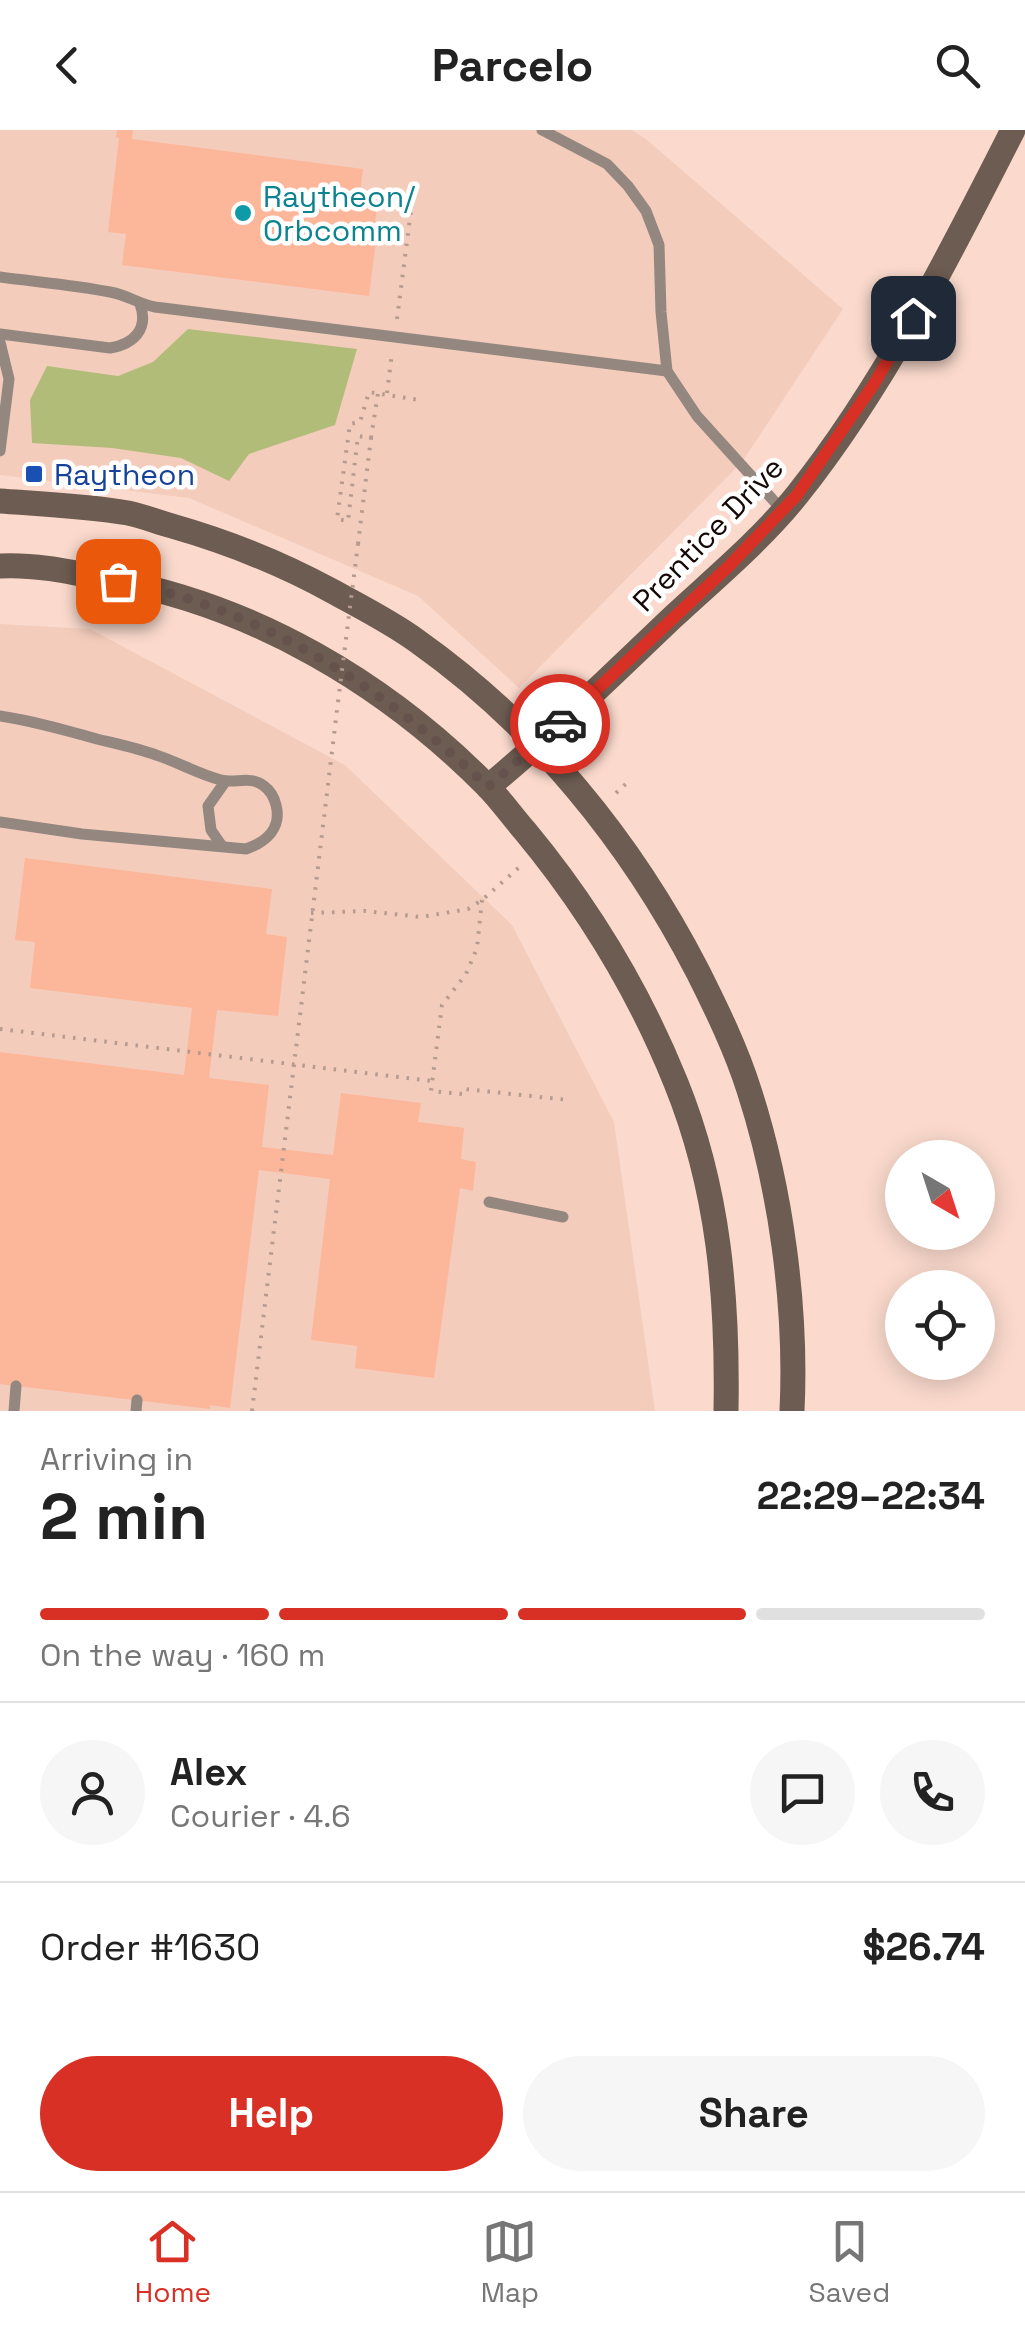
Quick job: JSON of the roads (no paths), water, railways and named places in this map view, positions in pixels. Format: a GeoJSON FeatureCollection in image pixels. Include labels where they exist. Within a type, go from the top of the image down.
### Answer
{"type":"FeatureCollection","features":[{"type":"Feature","properties":{"kind":"main road","name":"Prentice Drive"},"geometry":{"type":"LineString","coordinates":[[488,787],[539,745],[782,511],[874,384],[1014,130]]}},
{"type":"Feature","properties":{"kind":"main road"},"geometry":{"type":"LineString","coordinates":[[0,501],[129,514],[206,536],[272,562],[338,594],[415,639],[466,678],[539,745],[595,810],[644,877],[720,1016],[749,1088],[768,1158],[783,1247],[792,1334],[792,1411]]}},
{"type":"Feature","properties":{"kind":"main road"},"geometry":{"type":"LineString","coordinates":[[0,566],[24,565],[156,588],[252,623],[303,647],[356,679],[445,746],[488,787],[562,876],[624,972],[678,1086],[701,1158],[719,1241],[727,1337],[726,1411]]}},
{"type":"Feature","properties":{"kind":"lane"},"geometry":{"type":"LineString","coordinates":[[542,130],[607,164],[646,211],[659,246],[667,371],[698,416],[782,511]]}},
{"type":"Feature","properties":{"kind":"lane"},"geometry":{"type":"LineString","coordinates":[[0,276],[111,292],[140,304],[667,371]]}},
{"type":"Feature","properties":{"kind":"lane"},"geometry":{"type":"LineString","coordinates":[[0,451],[9,379],[0,338],[125,346],[138,336],[143,323],[140,304]]}},
{"type":"Feature","properties":{"kind":"lane"},"geometry":{"type":"LineString","coordinates":[[0,716],[155,754],[225,782],[240,778],[255,781],[267,787],[278,812],[277,824],[269,836],[246,849],[0,822]]}},
{"type":"Feature","properties":{"kind":"lane"},"geometry":{"type":"LineString","coordinates":[[222,846],[211,830],[208,806],[225,782]]}},
{"type":"Feature","properties":{"kind":"lane"},"geometry":{"type":"LineString","coordinates":[[489,1202],[563,1217]]}},
{"type":"Feature","properties":{"kind":"lane"},"geometry":{"type":"LineString","coordinates":[[14,1411],[16,1386]]}},
{"type":"Feature","properties":{"kind":"place","name":"Raytheon/ Orbcomm"},"geometry":{"type":"Point","coordinates":[243,213]}},
{"type":"Feature","properties":{"kind":"place","name":"Raytheon"},"geometry":{"type":"Point","coordinates":[34,474]}}]}
